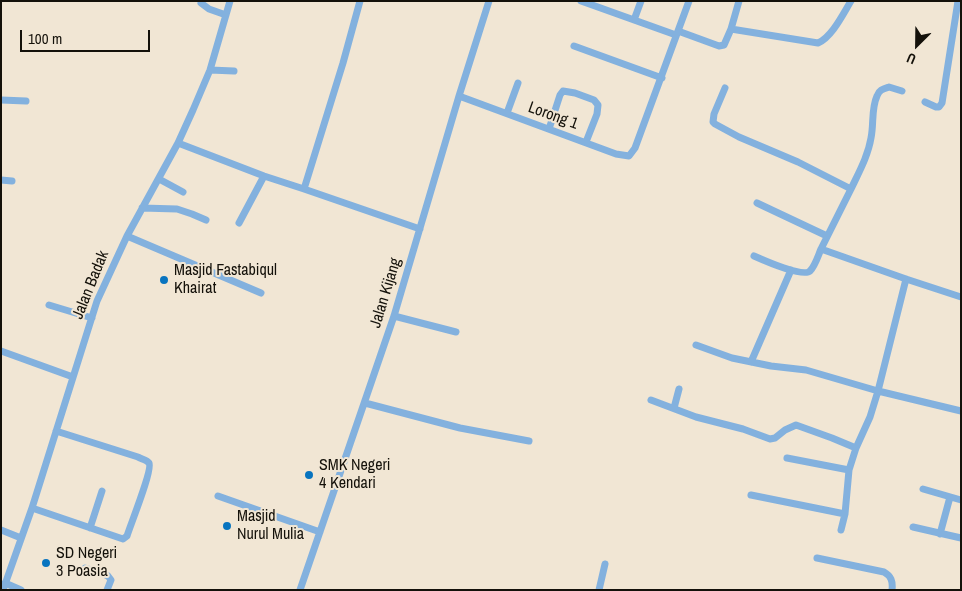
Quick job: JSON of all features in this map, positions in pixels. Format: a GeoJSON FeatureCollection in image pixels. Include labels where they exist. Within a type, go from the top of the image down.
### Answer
{"type":"FeatureCollection","features":[{"type":"Feature","properties":{"kind":"street","name":"Jalan Badak"},"geometry":{"type":"LineString","coordinates":[[4,587],[32,508],[98,302],[127,236],[178,142],[210,70],[230,1]]}},
{"type":"Feature","properties":{"kind":"street"},"geometry":{"type":"LineString","coordinates":[[304,189],[360,1]]}},
{"type":"Feature","properties":{"kind":"street","name":"Jalan Kijang"},"geometry":{"type":"LineString","coordinates":[[300,590],[394,316],[489,1]]}},
{"type":"Feature","properties":{"kind":"street"},"geometry":{"type":"LineString","coordinates":[[581,1],[595,4],[634,20],[719,46],[725,44],[732,29],[739,1]]}},
{"type":"Feature","properties":{"kind":"street"},"geometry":{"type":"LineString","coordinates":[[634,20],[641,1]]}},
{"type":"Feature","properties":{"kind":"street"},"geometry":{"type":"LineString","coordinates":[[574,46],[662,78],[689,1]]}},
{"type":"Feature","properties":{"kind":"street"},"geometry":{"type":"LineString","coordinates":[[732,29],[818,43],[830,34],[851,1]]}},
{"type":"Feature","properties":{"kind":"street"},"geometry":{"type":"LineString","coordinates":[[925,102],[938,107],[942,103],[958,1]]}},
{"type":"Feature","properties":{"kind":"street"},"geometry":{"type":"LineString","coordinates":[[200,2],[209,9],[226,15]]}},
{"type":"Feature","properties":{"kind":"street"},"geometry":{"type":"LineString","coordinates":[[210,70],[234,72]]}},
{"type":"Feature","properties":{"kind":"street","name":"Lorong 1"},"geometry":{"type":"LineString","coordinates":[[459,96],[625,156],[631,154],[635,148],[662,78]]}},
{"type":"Feature","properties":{"kind":"street"},"geometry":{"type":"LineString","coordinates":[[507,113],[518,82]]}},
{"type":"Feature","properties":{"kind":"street"},"geometry":{"type":"LineString","coordinates":[[754,256],[791,270],[808,273],[851,189],[868,151],[876,97],[879,92],[889,87],[902,92]]}},
{"type":"Feature","properties":{"kind":"street"},"geometry":{"type":"LineString","coordinates":[[726,88],[714,114],[712,122],[714,124],[798,162],[851,189]]}},
{"type":"Feature","properties":{"kind":"street"},"geometry":{"type":"LineString","coordinates":[[549,129],[560,95],[563,91],[575,93],[597,103],[598,109],[586,142]]}},
{"type":"Feature","properties":{"kind":"street"},"geometry":{"type":"LineString","coordinates":[[1,100],[26,101]]}},
{"type":"Feature","properties":{"kind":"street"},"geometry":{"type":"LineString","coordinates":[[178,142],[264,176],[420,229]]}},
{"type":"Feature","properties":{"kind":"street"},"geometry":{"type":"LineString","coordinates":[[239,223],[264,176]]}},
{"type":"Feature","properties":{"kind":"street"},"geometry":{"type":"LineString","coordinates":[[159,179],[183,192]]}},
{"type":"Feature","properties":{"kind":"street"},"geometry":{"type":"LineString","coordinates":[[1,180],[12,181]]}},
{"type":"Feature","properties":{"kind":"street"},"geometry":{"type":"LineString","coordinates":[[757,203],[827,236]]}},
{"type":"Feature","properties":{"kind":"street"},"geometry":{"type":"LineString","coordinates":[[142,208],[177,209],[206,220]]}},
{"type":"Feature","properties":{"kind":"street"},"geometry":{"type":"LineString","coordinates":[[127,236],[261,293]]}},
{"type":"Feature","properties":{"kind":"street"},"geometry":{"type":"LineString","coordinates":[[821,249],[961,297]]}},
{"type":"Feature","properties":{"kind":"street"},"geometry":{"type":"LineString","coordinates":[[751,362],[791,270]]}},
{"type":"Feature","properties":{"kind":"street"},"geometry":{"type":"LineString","coordinates":[[841,530],[845,514],[849,470],[878,391],[906,279]]}},
{"type":"Feature","properties":{"kind":"street"},"geometry":{"type":"LineString","coordinates":[[49,305],[92,318]]}},
{"type":"Feature","properties":{"kind":"street"},"geometry":{"type":"LineString","coordinates":[[394,316],[456,332]]}},
{"type":"Feature","properties":{"kind":"street"},"geometry":{"type":"LineString","coordinates":[[696,345],[732,358],[806,370],[878,391],[961,411]]}},
{"type":"Feature","properties":{"kind":"street"},"geometry":{"type":"LineString","coordinates":[[1,351],[73,377]]}},
{"type":"Feature","properties":{"kind":"street"},"geometry":{"type":"LineString","coordinates":[[674,408],[679,389]]}},
{"type":"Feature","properties":{"kind":"street"},"geometry":{"type":"LineString","coordinates":[[651,400],[696,417],[743,429],[770,439],[796,425],[856,448]]}},
{"type":"Feature","properties":{"kind":"street"},"geometry":{"type":"LineString","coordinates":[[365,403],[460,428],[529,441]]}},
{"type":"Feature","properties":{"kind":"street"},"geometry":{"type":"LineString","coordinates":[[32,508],[123,539],[144,488],[149,471],[150,464],[148,462],[56,430]]}},
{"type":"Feature","properties":{"kind":"street"},"geometry":{"type":"LineString","coordinates":[[786,458],[849,470]]}},
{"type":"Feature","properties":{"kind":"street"},"geometry":{"type":"LineString","coordinates":[[923,489],[961,500]]}},
{"type":"Feature","properties":{"kind":"street"},"geometry":{"type":"LineString","coordinates":[[90,528],[102,491]]}},
{"type":"Feature","properties":{"kind":"street"},"geometry":{"type":"LineString","coordinates":[[751,495],[845,514]]}},
{"type":"Feature","properties":{"kind":"street"},"geometry":{"type":"LineString","coordinates":[[218,496],[320,532]]}},
{"type":"Feature","properties":{"kind":"street"},"geometry":{"type":"LineString","coordinates":[[940,534],[950,497]]}},
{"type":"Feature","properties":{"kind":"street"},"geometry":{"type":"LineString","coordinates":[[913,527],[961,538]]}},
{"type":"Feature","properties":{"kind":"street"},"geometry":{"type":"LineString","coordinates":[[1,530],[21,538]]}},
{"type":"Feature","properties":{"kind":"street"},"geometry":{"type":"LineString","coordinates":[[817,558],[884,572],[891,578],[892,590]]}},
{"type":"Feature","properties":{"kind":"street"},"geometry":{"type":"LineString","coordinates":[[599,590],[605,564]]}},
{"type":"Feature","properties":{"kind":"street"},"geometry":{"type":"LineString","coordinates":[[85,568],[108,576],[111,580],[108,590]]}},
{"type":"Feature","properties":{"kind":"street"},"geometry":{"type":"LineString","coordinates":[[4,587],[21,590]]}},
{"type":"Feature","properties":{"kind":"place","name":"Masjid Fastabiqul Khairat"},"geometry":{"type":"Point","coordinates":[164,280]}},
{"type":"Feature","properties":{"kind":"place","name":"SMK Negeri 4 Kendari"},"geometry":{"type":"Point","coordinates":[309,475]}},
{"type":"Feature","properties":{"kind":"place","name":"Masjid Nurul Mulia"},"geometry":{"type":"Point","coordinates":[227,526]}},
{"type":"Feature","properties":{"kind":"place","name":"SD Negeri 3 Poasia"},"geometry":{"type":"Point","coordinates":[46,563]}}]}
